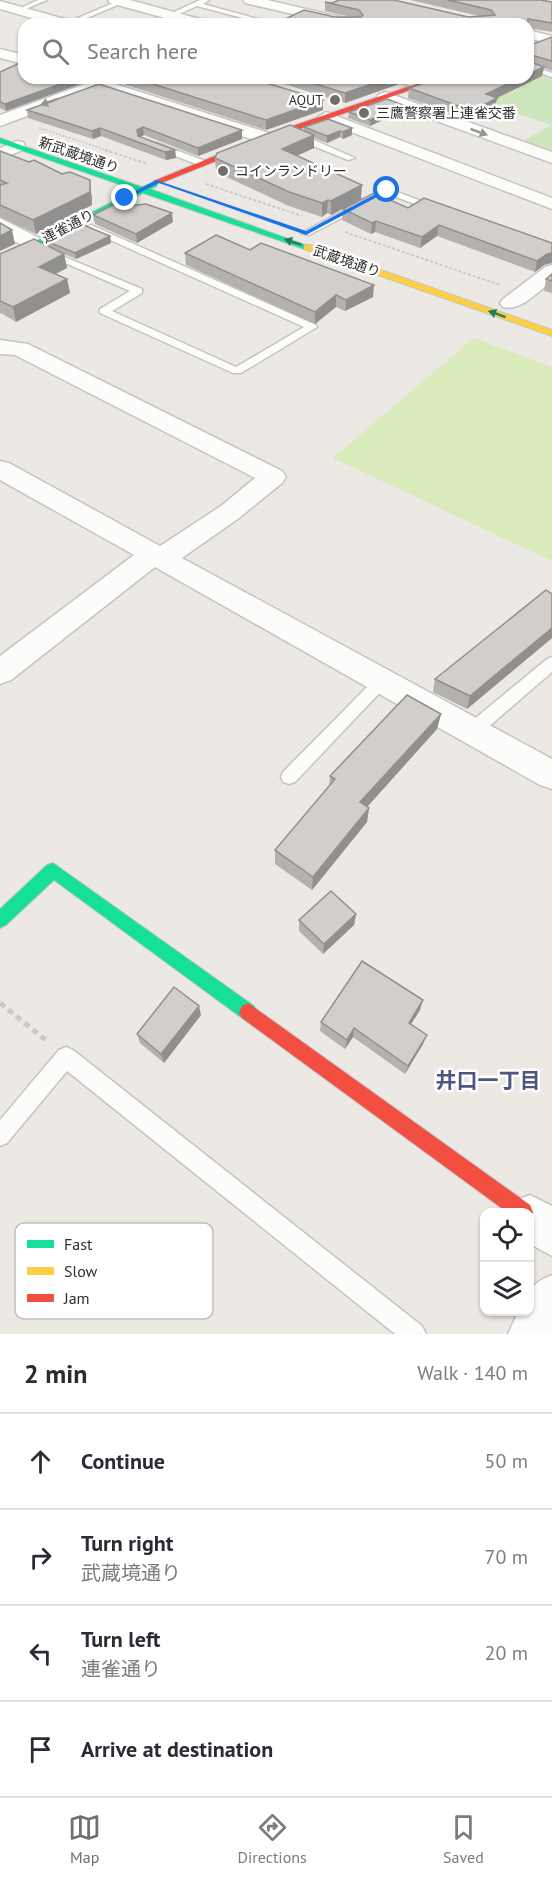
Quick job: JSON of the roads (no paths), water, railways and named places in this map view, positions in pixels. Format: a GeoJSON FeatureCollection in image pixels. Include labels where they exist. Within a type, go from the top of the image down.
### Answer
{"type":"FeatureCollection","features":[{"type":"Feature","properties":{"kind":"main road"},"geometry":{"type":"LineString","coordinates":[[534,46],[551,40]]}},
{"type":"Feature","properties":{"kind":"main road"},"geometry":{"type":"LineString","coordinates":[[345,110],[422,84]]}},
{"type":"Feature","properties":{"kind":"main road","name":"連雀通り"},"geometry":{"type":"LineString","coordinates":[[3,258],[158,181],[286,131],[326,110]]}},
{"type":"Feature","properties":{"kind":"main road","name":"新武蔵境通り"},"geometry":{"type":"LineString","coordinates":[[0,128],[158,181]]}},
{"type":"Feature","properties":{"kind":"main road","name":"新武蔵境通り"},"geometry":{"type":"LineString","coordinates":[[0,140],[141,189]]}},
{"type":"Feature","properties":{"kind":"main road","name":"武蔵境通り"},"geometry":{"type":"LineString","coordinates":[[158,181],[306,233],[510,296],[535,312]]}},
{"type":"Feature","properties":{"kind":"main road","name":"武蔵境通り"},"geometry":{"type":"LineString","coordinates":[[141,189],[552,333]]}},
{"type":"Feature","properties":{"kind":"main road"},"geometry":{"type":"LineString","coordinates":[[0,920],[53,870],[518,1208]]}},
{"type":"Feature","properties":{"kind":"street"},"geometry":{"type":"LineString","coordinates":[[250,0],[327,18]]}},
{"type":"Feature","properties":{"kind":"street"},"geometry":{"type":"LineString","coordinates":[[121,1],[181,18]]}},
{"type":"Feature","properties":{"kind":"street"},"geometry":{"type":"LineString","coordinates":[[0,5],[46,18]]}},
{"type":"Feature","properties":{"kind":"street"},"geometry":{"type":"LineString","coordinates":[[297,18],[336,6]]}},
{"type":"Feature","properties":{"kind":"street"},"geometry":{"type":"LineString","coordinates":[[534,36],[551,40]]}},
{"type":"Feature","properties":{"kind":"street"},"geometry":{"type":"LineString","coordinates":[[0,53],[18,58]]}},
{"type":"Feature","properties":{"kind":"street"},"geometry":{"type":"LineString","coordinates":[[0,121],[98,84]]}},
{"type":"Feature","properties":{"kind":"street"},"geometry":{"type":"LineString","coordinates":[[114,84],[267,138]]}},
{"type":"Feature","properties":{"kind":"street"},"geometry":{"type":"LineString","coordinates":[[385,97],[552,158]]}},
{"type":"Feature","properties":{"kind":"street"},"geometry":{"type":"LineString","coordinates":[[326,110],[345,110]]}},
{"type":"Feature","properties":{"kind":"street"},"geometry":{"type":"LineString","coordinates":[[326,110],[552,204]]}},
{"type":"Feature","properties":{"kind":"street"},"geometry":{"type":"LineString","coordinates":[[0,154],[17,146]]}},
{"type":"Feature","properties":{"kind":"street"},"geometry":{"type":"LineString","coordinates":[[0,224],[32,244]]}},
{"type":"Feature","properties":{"kind":"street"},"geometry":{"type":"LineString","coordinates":[[510,296],[552,271]]}},
{"type":"Feature","properties":{"kind":"street"},"geometry":{"type":"LineString","coordinates":[[0,347],[20,350],[273,477],[230,513],[158,556],[0,672]]}},
{"type":"Feature","properties":{"kind":"street"},"geometry":{"type":"LineString","coordinates":[[0,469],[552,775]]}},
{"type":"Feature","properties":{"kind":"street"},"geometry":{"type":"LineString","coordinates":[[534,1220],[552,1234]]}},
{"type":"Feature","properties":{"kind":"street"},"geometry":{"type":"LineString","coordinates":[[531,1334],[552,1298]]}},
{"type":"Feature","properties":{"kind":"lane"},"geometry":{"type":"LineString","coordinates":[[18,10],[44,0]]}},
{"type":"Feature","properties":{"kind":"lane"},"geometry":{"type":"LineString","coordinates":[[164,18],[206,0]]}},
{"type":"Feature","properties":{"kind":"lane"},"geometry":{"type":"LineString","coordinates":[[81,18],[121,1]]}},
{"type":"Feature","properties":{"kind":"lane"},"geometry":{"type":"LineString","coordinates":[[196,4],[250,18]]}},
{"type":"Feature","properties":{"kind":"lane"},"geometry":{"type":"LineString","coordinates":[[534,70],[552,75]]}},
{"type":"Feature","properties":{"kind":"lane"},"geometry":{"type":"LineString","coordinates":[[286,131],[351,158]]}},
{"type":"Feature","properties":{"kind":"lane"},"geometry":{"type":"LineString","coordinates":[[143,140],[202,163]]}},
{"type":"Feature","properties":{"kind":"lane"},"geometry":{"type":"LineString","coordinates":[[306,233],[387,190],[442,211]]}},
{"type":"Feature","properties":{"kind":"lane"},"geometry":{"type":"LineString","coordinates":[[32,244],[138,291],[104,311],[237,371],[312,327],[77,222]]}},
{"type":"Feature","properties":{"kind":"lane"},"geometry":{"type":"LineString","coordinates":[[472,731],[552,663]]}},
{"type":"Feature","properties":{"kind":"lane"},"geometry":{"type":"LineString","coordinates":[[289,777],[382,681]]}},
{"type":"Feature","properties":{"kind":"lane"},"geometry":{"type":"LineString","coordinates":[[0,1136],[66,1057],[414,1334]]}},
{"type":"Feature","properties":{"kind":"place","name":"AQUT"},"geometry":{"type":"Point","coordinates":[335,100]}},
{"type":"Feature","properties":{"kind":"place","name":"三鷹警察署上連雀交番"},"geometry":{"type":"Point","coordinates":[364,113]}},
{"type":"Feature","properties":{"kind":"place","name":"コインランドリー"},"geometry":{"type":"Point","coordinates":[223,171]}},
{"type":"Feature","properties":{"kind":"district","name":"井口一丁目"},"geometry":{"type":"Point","coordinates":[488,1080]}}]}
